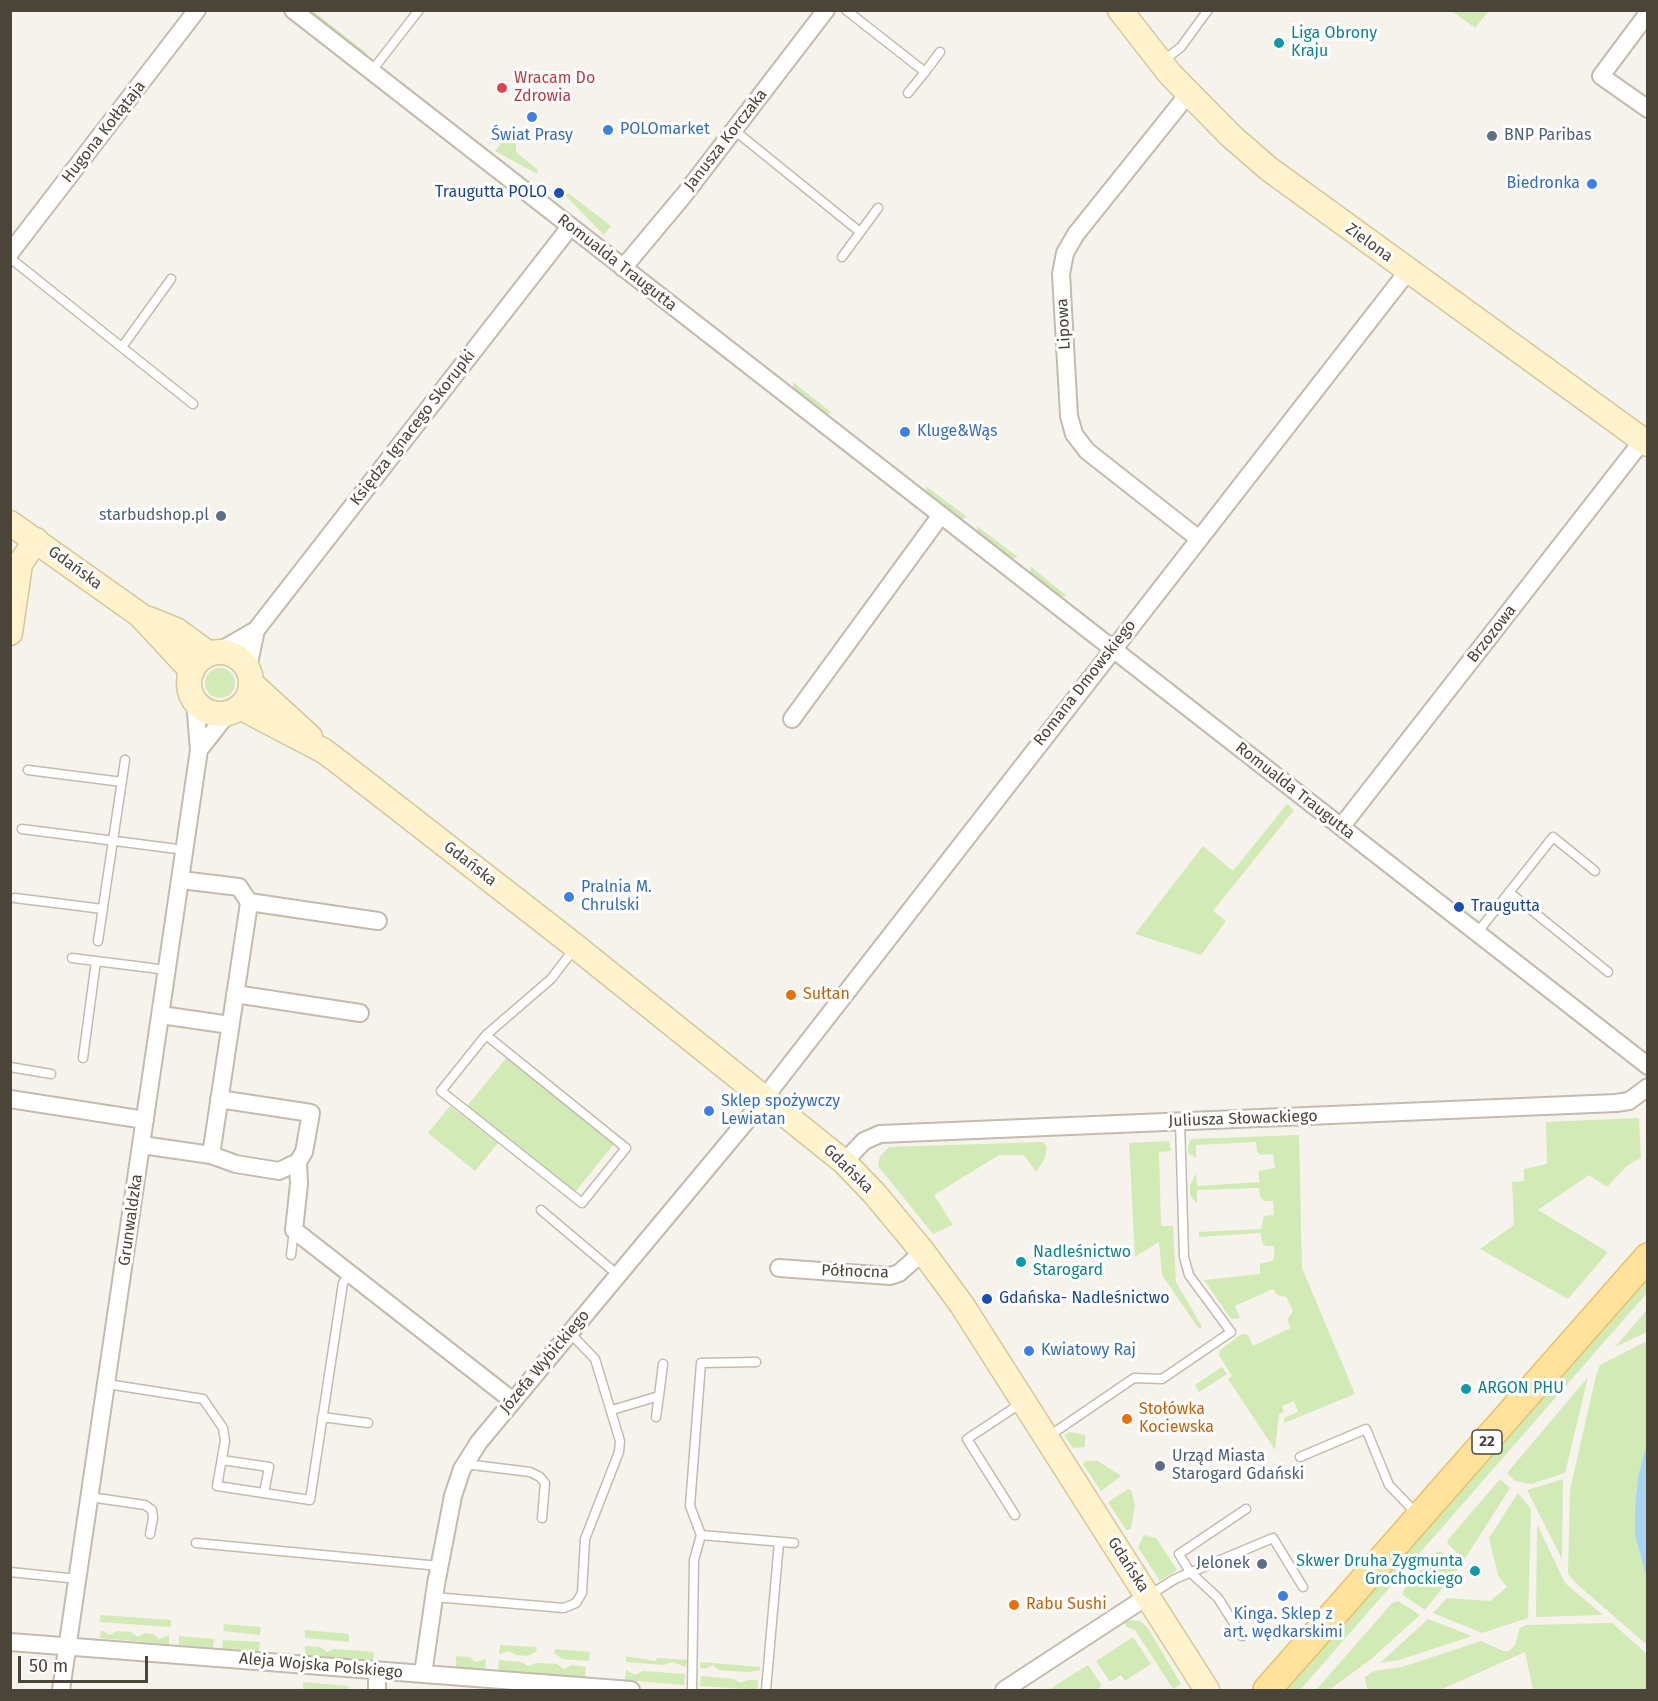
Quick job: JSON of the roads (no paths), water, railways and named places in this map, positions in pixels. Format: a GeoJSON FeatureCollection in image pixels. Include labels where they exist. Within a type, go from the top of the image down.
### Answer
{"type":"FeatureCollection","features":[{"type":"Feature","properties":{"kind":"main road","name":"Zielona"},"geometry":{"type":"LineString","coordinates":[[1120,10],[1161,63],[1189,93],[1231,136],[1269,169],[1641,445]]}},
{"type":"Feature","properties":{"kind":"main road","name":"Gdańska"},"geometry":{"type":"LineString","coordinates":[[10,523],[140,615],[192,671]]}},
{"type":"Feature","properties":{"kind":"main road"},"geometry":{"type":"LineString","coordinates":[[10,633],[20,564],[36,540]]}},
{"type":"Feature","properties":{"kind":"main road","name":"Gdańska"},"geometry":{"type":"LineString","coordinates":[[140,615],[176,630],[213,653]]}},
{"type":"Feature","properties":{"kind":"main road"},"geometry":{"type":"LineString","coordinates":[[213,653],[235,656],[249,676],[248,696],[234,710],[210,712],[195,701],[189,681],[192,671],[198,660],[213,653]]}},
{"type":"Feature","properties":{"kind":"main road","name":"Gdańska"},"geometry":{"type":"LineString","coordinates":[[249,676],[324,751],[576,947],[844,1162],[923,1252],[962,1305],[1207,1690]]}},
{"type":"Feature","properties":{"kind":"main road","name":"Gdańska"},"geometry":{"type":"LineString","coordinates":[[234,710],[324,751]]}},
{"type":"Feature","properties":{"kind":"main road","name":"22"},"geometry":{"type":"LineString","coordinates":[[1267,1690],[1647,1257]]}},
{"type":"Feature","properties":{"kind":"street","name":"Hugona Kołłątaja"},"geometry":{"type":"LineString","coordinates":[[10,253],[197,10]]}},
{"type":"Feature","properties":{"kind":"street","name":"Romualda Traugutta"},"geometry":{"type":"LineString","coordinates":[[293,10],[1647,1066]]}},
{"type":"Feature","properties":{"kind":"street","name":"Janusza Korczaka"},"geometry":{"type":"LineString","coordinates":[[623,268],[684,195],[826,10]]}},
{"type":"Feature","properties":{"kind":"street"},"geometry":{"type":"LineString","coordinates":[[1647,13],[1601,76],[1647,109]]}},
{"type":"Feature","properties":{"kind":"street","name":"Lipowa"},"geometry":{"type":"LineString","coordinates":[[1189,93],[1076,234],[1065,253],[1061,274],[1069,416],[1074,434],[1087,451],[1199,540]]}},
{"type":"Feature","properties":{"kind":"street","name":"Księdza Ignacego Skorupki"},"geometry":{"type":"LineString","coordinates":[[213,653],[256,630],[570,227]]}},
{"type":"Feature","properties":{"kind":"street","name":"Romana Dmowskiego"},"geometry":{"type":"LineString","coordinates":[[765,1097],[1408,271]]}},
{"type":"Feature","properties":{"kind":"street","name":"Brzozowa"},"geometry":{"type":"LineString","coordinates":[[1341,827],[1641,445]]}},
{"type":"Feature","properties":{"kind":"street"},"geometry":{"type":"LineString","coordinates":[[792,719],[942,515]]}},
{"type":"Feature","properties":{"kind":"street","name":"Księdza Ignacego Skorupki"},"geometry":{"type":"LineString","coordinates":[[249,676],[256,630]]}},
{"type":"Feature","properties":{"kind":"street","name":"Grunwaldzka"},"geometry":{"type":"LineString","coordinates":[[61,1690],[199,750],[195,701]]}},
{"type":"Feature","properties":{"kind":"street"},"geometry":{"type":"LineString","coordinates":[[199,750],[234,710]]}},
{"type":"Feature","properties":{"kind":"street"},"geometry":{"type":"LineString","coordinates":[[181,880],[239,888],[249,902],[211,1155]]}},
{"type":"Feature","properties":{"kind":"street"},"geometry":{"type":"LineString","coordinates":[[249,902],[378,921]]}},
{"type":"Feature","properties":{"kind":"street"},"geometry":{"type":"LineString","coordinates":[[235,994],[360,1014]]}},
{"type":"Feature","properties":{"kind":"street"},"geometry":{"type":"LineString","coordinates":[[161,1015],[230,1025]]}},
{"type":"Feature","properties":{"kind":"street","name":"Juliusza Słowackiego"},"geometry":{"type":"LineString","coordinates":[[844,1162],[864,1141],[880,1134],[1616,1103],[1629,1101],[1647,1087]]}},
{"type":"Feature","properties":{"kind":"street","name":"Józefa Wybickiego"},"geometry":{"type":"LineString","coordinates":[[423,1674],[439,1566],[453,1496],[465,1464],[479,1442],[765,1097]]}},
{"type":"Feature","properties":{"kind":"street"},"geometry":{"type":"LineString","coordinates":[[10,1099],[146,1120]]}},
{"type":"Feature","properties":{"kind":"street"},"geometry":{"type":"LineString","coordinates":[[219,1099],[311,1113],[304,1152],[298,1162],[299,1184],[294,1230],[513,1401]]}},
{"type":"Feature","properties":{"kind":"street"},"geometry":{"type":"LineString","coordinates":[[142,1145],[211,1155],[236,1164],[279,1171],[298,1162]]}},
{"type":"Feature","properties":{"kind":"street","name":"Północna"},"geometry":{"type":"LineString","coordinates":[[779,1268],[893,1275],[923,1252]]}},
{"type":"Feature","properties":{"kind":"street"},"geometry":{"type":"LineString","coordinates":[[1004,1690],[1148,1596]]}},
{"type":"Feature","properties":{"kind":"street","name":"Aleja Wojska Polskiego"},"geometry":{"type":"LineString","coordinates":[[10,1642],[631,1690]]}},
{"type":"Feature","properties":{"kind":"street"},"geometry":{"type":"LineString","coordinates":[[377,1690],[378,1671]]}},
{"type":"Feature","properties":{"kind":"lane"},"geometry":{"type":"LineString","coordinates":[[371,72],[419,10]]}},
{"type":"Feature","properties":{"kind":"lane"},"geometry":{"type":"LineString","coordinates":[[846,10],[925,72]]}},
{"type":"Feature","properties":{"kind":"lane"},"geometry":{"type":"LineString","coordinates":[[1161,63],[1181,47],[1208,10]]}},
{"type":"Feature","properties":{"kind":"lane"},"geometry":{"type":"LineString","coordinates":[[908,93],[940,52]]}},
{"type":"Feature","properties":{"kind":"lane"},"geometry":{"type":"LineString","coordinates":[[733,129],[860,232]]}},
{"type":"Feature","properties":{"kind":"lane"},"geometry":{"type":"LineString","coordinates":[[842,257],[878,208]]}},
{"type":"Feature","properties":{"kind":"lane"},"geometry":{"type":"LineString","coordinates":[[10,258],[193,404]]}},
{"type":"Feature","properties":{"kind":"lane"},"geometry":{"type":"LineString","coordinates":[[122,347],[171,279]]}},
{"type":"Feature","properties":{"kind":"lane"},"geometry":{"type":"LineString","coordinates":[[98,941],[125,760]]}},
{"type":"Feature","properties":{"kind":"lane"},"geometry":{"type":"LineString","coordinates":[[28,770],[122,782]]}},
{"type":"Feature","properties":{"kind":"lane"},"geometry":{"type":"LineString","coordinates":[[22,829],[185,850]]}},
{"type":"Feature","properties":{"kind":"lane"},"geometry":{"type":"LineString","coordinates":[[1477,933],[1553,837],[1594,871]]}},
{"type":"Feature","properties":{"kind":"lane"},"geometry":{"type":"LineString","coordinates":[[1509,892],[1608,972]]}},
{"type":"Feature","properties":{"kind":"lane"},"geometry":{"type":"LineString","coordinates":[[15,898],[103,909]]}},
{"type":"Feature","properties":{"kind":"lane"},"geometry":{"type":"LineString","coordinates":[[486,1035],[626,1148],[582,1203],[441,1091],[486,1035],[551,980],[576,947]]}},
{"type":"Feature","properties":{"kind":"lane"},"geometry":{"type":"LineString","coordinates":[[72,958],[168,970]]}},
{"type":"Feature","properties":{"kind":"lane"},"geometry":{"type":"LineString","coordinates":[[83,1058],[96,961]]}},
{"type":"Feature","properties":{"kind":"lane"},"geometry":{"type":"LineString","coordinates":[[10,1067],[51,1074]]}},
{"type":"Feature","properties":{"kind":"lane"},"geometry":{"type":"LineString","coordinates":[[1046,1438],[1134,1378],[1162,1379],[1231,1332],[1189,1275],[1184,1257],[1180,1122]]}},
{"type":"Feature","properties":{"kind":"lane"},"geometry":{"type":"LineString","coordinates":[[541,1210],[618,1275]]}},
{"type":"Feature","properties":{"kind":"lane"},"geometry":{"type":"LineString","coordinates":[[291,1255],[294,1230]]}},
{"type":"Feature","properties":{"kind":"lane"},"geometry":{"type":"LineString","coordinates":[[106,1384],[203,1399],[223,1428],[225,1441],[217,1486],[310,1500],[343,1283],[350,1273]]}},
{"type":"Feature","properties":{"kind":"lane"},"geometry":{"type":"LineString","coordinates":[[434,1597],[564,1608],[576,1603],[582,1593],[585,1539],[619,1452],[620,1441],[595,1359],[570,1333]]}},
{"type":"Feature","properties":{"kind":"lane"},"geometry":{"type":"LineString","coordinates":[[692,1690],[694,1560],[701,1535],[690,1506],[701,1363],[756,1362]]}},
{"type":"Feature","properties":{"kind":"lane"},"geometry":{"type":"LineString","coordinates":[[656,1417],[663,1364]]}},
{"type":"Feature","properties":{"kind":"lane"},"geometry":{"type":"LineString","coordinates":[[612,1410],[659,1396]]}},
{"type":"Feature","properties":{"kind":"lane"},"geometry":{"type":"LineString","coordinates":[[1016,1515],[967,1439],[1023,1401]]}},
{"type":"Feature","properties":{"kind":"lane"},"geometry":{"type":"LineString","coordinates":[[322,1417],[368,1424]]}},
{"type":"Feature","properties":{"kind":"lane"},"geometry":{"type":"LineString","coordinates":[[1300,1457],[1366,1429],[1389,1485],[1421,1517]]}},
{"type":"Feature","properties":{"kind":"lane"},"geometry":{"type":"LineString","coordinates":[[222,1460],[269,1467],[264,1493]]}},
{"type":"Feature","properties":{"kind":"lane"},"geometry":{"type":"LineString","coordinates":[[465,1464],[530,1472],[540,1477],[544,1483],[542,1518]]}},
{"type":"Feature","properties":{"kind":"lane"},"geometry":{"type":"LineString","coordinates":[[90,1497],[145,1505],[152,1510],[150,1534]]}},
{"type":"Feature","properties":{"kind":"lane"},"geometry":{"type":"LineString","coordinates":[[1242,1636],[1218,1598],[1190,1572],[1179,1554],[1246,1509]]}},
{"type":"Feature","properties":{"kind":"lane"},"geometry":{"type":"LineString","coordinates":[[701,1535],[794,1544]]}},
{"type":"Feature","properties":{"kind":"lane"},"geometry":{"type":"LineString","coordinates":[[1148,1596],[1190,1572],[1273,1538],[1304,1587]]}},
{"type":"Feature","properties":{"kind":"lane"},"geometry":{"type":"LineString","coordinates":[[766,1690],[779,1542]]}},
{"type":"Feature","properties":{"kind":"lane"},"geometry":{"type":"LineString","coordinates":[[196,1543],[439,1566]]}},
{"type":"Feature","properties":{"kind":"lane"},"geometry":{"type":"LineString","coordinates":[[10,1572],[78,1579]]}},
{"type":"Feature","properties":{"kind":"water"},"geometry":{"type":"Polygon","coordinates":[[[1647,1443],[1647,1579],[1635,1535],[1635,1506],[1638,1476],[1647,1443]]]}},
{"type":"Feature","properties":{"kind":"place","name":"Liga Obrony Kraju"},"geometry":{"type":"Point","coordinates":[1279,43]}},
{"type":"Feature","properties":{"kind":"place","name":"Wracam Do Zdrowia"},"geometry":{"type":"Point","coordinates":[502,88]}},
{"type":"Feature","properties":{"kind":"place","name":"Świat Prasy"},"geometry":{"type":"Point","coordinates":[532,117]}},
{"type":"Feature","properties":{"kind":"place","name":"POLOmarket"},"geometry":{"type":"Point","coordinates":[608,130]}},
{"type":"Feature","properties":{"kind":"place","name":"BNP Paribas"},"geometry":{"type":"Point","coordinates":[1492,136]}},
{"type":"Feature","properties":{"kind":"place","name":"Biedronka"},"geometry":{"type":"Point","coordinates":[1592,184]}},
{"type":"Feature","properties":{"kind":"place","name":"Traugutta POLO"},"geometry":{"type":"Point","coordinates":[559,193]}},
{"type":"Feature","properties":{"kind":"place","name":"Kluge&Wąs"},"geometry":{"type":"Point","coordinates":[905,432]}},
{"type":"Feature","properties":{"kind":"place","name":"starbudshop.pl"},"geometry":{"type":"Point","coordinates":[221,516]}},
{"type":"Feature","properties":{"kind":"place","name":"Pralnia M. Chrulski"},"geometry":{"type":"Point","coordinates":[569,897]}},
{"type":"Feature","properties":{"kind":"place","name":"Traugutta"},"geometry":{"type":"Point","coordinates":[1459,907]}},
{"type":"Feature","properties":{"kind":"place","name":"Sułtan"},"geometry":{"type":"Point","coordinates":[791,995]}},
{"type":"Feature","properties":{"kind":"place","name":"Sklep spożywczy Lewiatan"},"geometry":{"type":"Point","coordinates":[709,1111]}},
{"type":"Feature","properties":{"kind":"place","name":"Nadleśnictwo Starogard"},"geometry":{"type":"Point","coordinates":[1021,1262]}},
{"type":"Feature","properties":{"kind":"place","name":"Gdańska- Nadleśnictwo"},"geometry":{"type":"Point","coordinates":[987,1299]}},
{"type":"Feature","properties":{"kind":"place","name":"Kwiatowy Raj"},"geometry":{"type":"Point","coordinates":[1029,1351]}},
{"type":"Feature","properties":{"kind":"place","name":"ARGON PHU"},"geometry":{"type":"Point","coordinates":[1466,1389]}},
{"type":"Feature","properties":{"kind":"place","name":"Stołówka Kociewska"},"geometry":{"type":"Point","coordinates":[1127,1419]}},
{"type":"Feature","properties":{"kind":"place","name":"Urząd Miasta Starogard Gdański"},"geometry":{"type":"Point","coordinates":[1160,1466]}},
{"type":"Feature","properties":{"kind":"place","name":"Jelonek"},"geometry":{"type":"Point","coordinates":[1262,1564]}},
{"type":"Feature","properties":{"kind":"place","name":"Skwer Druha Zygmunta Grochockiego"},"geometry":{"type":"Point","coordinates":[1475,1571]}},
{"type":"Feature","properties":{"kind":"place","name":"Kinga. Sklep z art. wędkarskimi"},"geometry":{"type":"Point","coordinates":[1283,1596]}},
{"type":"Feature","properties":{"kind":"place","name":"Rabu Sushi"},"geometry":{"type":"Point","coordinates":[1014,1605]}}]}
